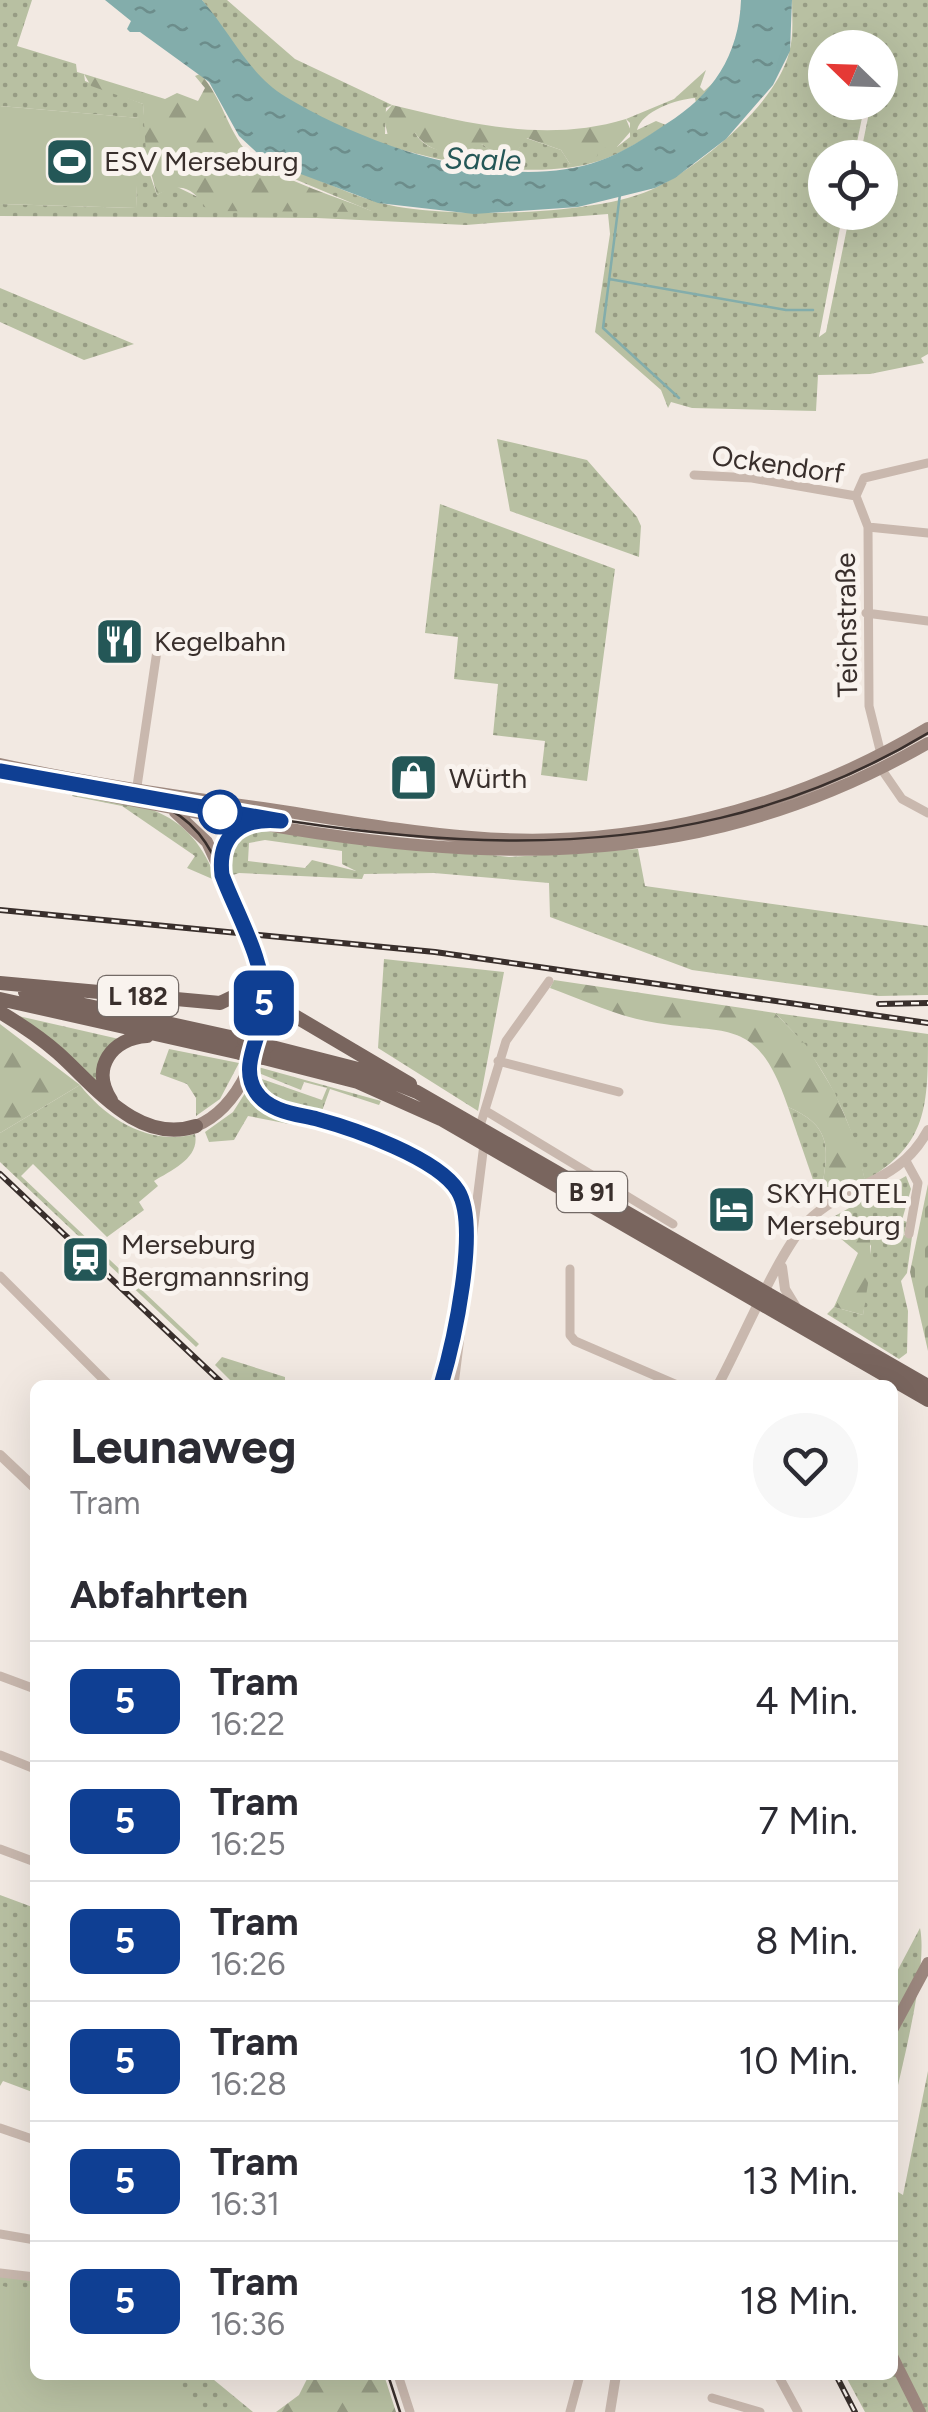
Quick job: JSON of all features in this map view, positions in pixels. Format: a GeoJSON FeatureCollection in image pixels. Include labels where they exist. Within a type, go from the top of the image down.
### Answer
{"type":"FeatureCollection","features":[{"type":"Feature","properties":{"kind":"main road"},"geometry":{"type":"LineString","coordinates":[[0,775],[162,800],[192,811],[231,810],[472,838],[614,834],[728,814],[830,779],[928,728]]}},
{"type":"Feature","properties":{"kind":"main road"},"geometry":{"type":"LineString","coordinates":[[231,810],[438,848],[529,852],[627,846],[732,826],[803,804],[882,770],[928,744]]}},
{"type":"Feature","properties":{"kind":"main road"},"geometry":{"type":"LineString","coordinates":[[0,764],[135,796]]}},
{"type":"Feature","properties":{"kind":"main road"},"geometry":{"type":"LineString","coordinates":[[192,811],[223,877],[220,849],[231,810]]}},
{"type":"Feature","properties":{"kind":"main road"},"geometry":{"type":"LineString","coordinates":[[0,1012],[61,1055],[133,1118],[168,1130],[196,1126],[226,1106],[244,1076],[262,1022],[262,983],[250,944]]}},
{"type":"Feature","properties":{"kind":"main road","name":"L 182"},"geometry":{"type":"LineString","coordinates":[[0,984],[220,1003],[245,991],[257,966]]}},
{"type":"Feature","properties":{"kind":"main road"},"geometry":{"type":"LineString","coordinates":[[262,983],[288,1012],[397,1073],[417,1092]]}},
{"type":"Feature","properties":{"kind":"main road","name":"B 91"},"geometry":{"type":"LineString","coordinates":[[0,984],[242,1047],[362,1070],[417,1092],[638,1210],[764,1298],[896,1380]]}},
{"type":"Feature","properties":{"kind":"main road","name":"B 91"},"geometry":{"type":"LineString","coordinates":[[0,1000],[164,1035],[242,1047]]}},
{"type":"Feature","properties":{"kind":"main road"},"geometry":{"type":"LineString","coordinates":[[114,1105],[102,1075],[109,1053],[126,1039],[164,1035]]}},
{"type":"Feature","properties":{"kind":"main road","name":"B 91"},"geometry":{"type":"LineString","coordinates":[[266,1052],[358,1082],[441,1118],[764,1298],[800,1311],[928,1386]]}},
{"type":"Feature","properties":{"kind":"main road","name":"B 91"},"geometry":{"type":"LineString","coordinates":[[898,1381],[928,1400]]}},
{"type":"Feature","properties":{"kind":"main road"},"geometry":{"type":"LineString","coordinates":[[898,2019],[928,1963]]}},
{"type":"Feature","properties":{"kind":"main road"},"geometry":{"type":"LineString","coordinates":[[898,2368],[920,2412]]}},
{"type":"Feature","properties":{"kind":"street"},"geometry":{"type":"LineString","coordinates":[[856,496],[864,478],[928,463]]}},
{"type":"Feature","properties":{"kind":"street","name":"Ockendorf"},"geometry":{"type":"LineString","coordinates":[[694,475],[752,478],[856,496]]}},
{"type":"Feature","properties":{"kind":"street","name":"Teichstraße"},"geometry":{"type":"LineString","coordinates":[[856,496],[868,528],[869,706],[880,754]]}},
{"type":"Feature","properties":{"kind":"street"},"geometry":{"type":"LineString","coordinates":[[868,528],[928,534]]}},
{"type":"Feature","properties":{"kind":"street"},"geometry":{"type":"LineString","coordinates":[[866,612],[928,621]]}},
{"type":"Feature","properties":{"kind":"street"},"geometry":{"type":"LineString","coordinates":[[135,796],[159,637]]}},
{"type":"Feature","properties":{"kind":"street"},"geometry":{"type":"LineString","coordinates":[[882,770],[902,799],[928,812]]}},
{"type":"Feature","properties":{"kind":"street"},"geometry":{"type":"LineString","coordinates":[[480,1126],[506,1041],[549,981]]}},
{"type":"Feature","properties":{"kind":"street"},"geometry":{"type":"LineString","coordinates":[[498,1061],[528,1072],[619,1092]]}},
{"type":"Feature","properties":{"kind":"street"},"geometry":{"type":"LineString","coordinates":[[486,1111],[638,1210],[673,1224]]}},
{"type":"Feature","properties":{"kind":"street"},"geometry":{"type":"LineString","coordinates":[[721,1380],[806,1224],[819,1212],[882,1180],[906,1161],[928,1130]]}},
{"type":"Feature","properties":{"kind":"street"},"geometry":{"type":"LineString","coordinates":[[455,1380],[484,1144]]}},
{"type":"Feature","properties":{"kind":"street"},"geometry":{"type":"LineString","coordinates":[[906,1161],[918,1184],[909,1234]]}},
{"type":"Feature","properties":{"kind":"street"},"geometry":{"type":"LineString","coordinates":[[782,1262],[784,1290],[800,1311]]}},
{"type":"Feature","properties":{"kind":"street"},"geometry":{"type":"LineString","coordinates":[[570,1268],[570,1334],[574,1342],[665,1380]]}},
{"type":"Feature","properties":{"kind":"street"},"geometry":{"type":"LineString","coordinates":[[0,1276],[104,1380]]}},
{"type":"Feature","properties":{"kind":"street"},"geometry":{"type":"LineString","coordinates":[[0,1455],[30,1483]]}},
{"type":"Feature","properties":{"kind":"street"},"geometry":{"type":"LineString","coordinates":[[0,1676],[30,1687]]}},
{"type":"Feature","properties":{"kind":"street"},"geometry":{"type":"LineString","coordinates":[[0,1755],[30,1767]]}},
{"type":"Feature","properties":{"kind":"street"},"geometry":{"type":"LineString","coordinates":[[0,1849],[30,1860]]}},
{"type":"Feature","properties":{"kind":"street"},"geometry":{"type":"LineString","coordinates":[[0,2128],[30,2138]]}},
{"type":"Feature","properties":{"kind":"street"},"geometry":{"type":"LineString","coordinates":[[0,2234],[30,2239]]}},
{"type":"Feature","properties":{"kind":"street"},"geometry":{"type":"LineString","coordinates":[[0,2273],[30,2276]]}},
{"type":"Feature","properties":{"kind":"street"},"geometry":{"type":"LineString","coordinates":[[400,2380],[410,2412]]}},
{"type":"Feature","properties":{"kind":"street"},"geometry":{"type":"LineString","coordinates":[[570,2412],[579,2380]]}},
{"type":"Feature","properties":{"kind":"street"},"geometry":{"type":"LineString","coordinates":[[610,2412],[615,2380]]}},
{"type":"Feature","properties":{"kind":"street"},"geometry":{"type":"LineString","coordinates":[[781,2380],[798,2412]]}},
{"type":"Feature","properties":{"kind":"street"},"geometry":{"type":"LineString","coordinates":[[712,2398],[760,2412]]}},
{"type":"Feature","properties":{"kind":"green space"},"geometry":{"type":"Polygon","coordinates":[[[0,0],[32,0],[17,46],[76,64],[85,81],[143,104],[149,172],[157,195],[173,185],[200,198],[371,211],[285,175],[276,164],[389,205],[498,213],[570,208],[633,196],[657,187],[695,164],[753,112],[781,72],[792,40],[792,0],[928,0],[928,354],[921,358],[924,363],[870,374],[818,375],[816,411],[692,408],[671,402],[668,408],[661,390],[595,332],[610,234],[608,214],[466,225],[317,218],[0,216],[0,204],[136,208],[139,118],[0,106],[0,0]]]}},
{"type":"Feature","properties":{"kind":"green space"},"geometry":{"type":"Polygon","coordinates":[[[202,0],[227,0],[295,59],[392,105],[386,108],[385,134],[415,133],[436,149],[464,149],[482,144],[501,157],[512,158],[526,138],[561,150],[570,164],[599,147],[617,147],[630,137],[630,123],[626,119],[674,99],[706,70],[700,87],[704,91],[714,82],[696,103],[695,98],[688,99],[653,112],[637,130],[656,121],[666,125],[599,161],[561,168],[470,165],[374,141],[291,103],[253,72],[202,0]]]}},
{"type":"Feature","properties":{"kind":"green space"},"geometry":{"type":"Polygon","coordinates":[[[84,74],[165,99],[177,93],[198,101],[205,88],[195,76],[200,74],[241,144],[259,162],[289,179],[374,212],[208,211],[197,196],[185,189],[173,188],[157,195],[146,154],[143,104],[91,86],[84,74]]]}},
{"type":"Feature","properties":{"kind":"green space"},"geometry":{"type":"Polygon","coordinates":[[[392,105],[479,124],[538,130],[567,130],[626,119],[631,131],[617,147],[599,148],[596,160],[570,164],[561,150],[527,138],[512,158],[501,158],[482,144],[467,156],[432,147],[415,133],[389,140],[383,115],[392,105]]]}},
{"type":"Feature","properties":{"kind":"green space","name":"ESV Merseburg"},"geometry":{"type":"Polygon","coordinates":[[[0,106],[140,118],[136,208],[0,204],[0,106]]]}},
{"type":"Feature","properties":{"kind":"green space"},"geometry":{"type":"Polygon","coordinates":[[[0,288],[134,344],[84,360],[0,322],[0,288]]]}},
{"type":"Feature","properties":{"kind":"green space"},"geometry":{"type":"Polygon","coordinates":[[[497,439],[587,460],[637,517],[641,526],[639,557],[510,511],[497,439]]]}},
{"type":"Feature","properties":{"kind":"green space"},"geometry":{"type":"Polygon","coordinates":[[[440,504],[615,569],[587,781],[541,775],[545,741],[493,735],[498,684],[454,679],[458,637],[425,633],[440,504]]]}},
{"type":"Feature","properties":{"kind":"green space"},"geometry":{"type":"Polygon","coordinates":[[[73,791],[142,806],[178,824],[206,856],[217,881],[187,868],[195,856],[122,806],[72,796],[73,791]]]}},
{"type":"Feature","properties":{"kind":"green space"},"geometry":{"type":"Polygon","coordinates":[[[245,826],[509,857],[638,849],[645,886],[928,926],[928,995],[879,996],[692,970],[550,917],[549,883],[434,873],[364,874],[362,879],[239,873],[230,876],[227,848],[245,826]],[[265,840],[249,843],[248,861],[305,868],[312,860],[356,871],[342,864],[342,851],[265,840]]]}},
{"type":"Feature","properties":{"kind":"green space"},"geometry":{"type":"Polygon","coordinates":[[[384,959],[504,972],[478,1111],[378,1048],[384,959]]]}},
{"type":"Feature","properties":{"kind":"green space"},"geometry":{"type":"Polygon","coordinates":[[[554,980],[775,1013],[806,1045],[835,1093],[858,1147],[865,1181],[821,1203],[826,1160],[823,1136],[805,1116],[788,1107],[764,1056],[750,1042],[718,1030],[622,1015],[550,988],[554,980]]]}},
{"type":"Feature","properties":{"kind":"green space"},"geometry":{"type":"Polygon","coordinates":[[[775,1013],[928,1034],[927,1082],[920,1121],[901,1153],[865,1181],[852,1134],[833,1090],[807,1050],[775,1013]]]}},
{"type":"Feature","properties":{"kind":"green space"},"geometry":{"type":"Polygon","coordinates":[[[14,1015],[119,1039],[99,1084],[14,1015]]]}},
{"type":"Feature","properties":{"kind":"green space"},"geometry":{"type":"Polygon","coordinates":[[[0,1024],[80,1085],[0,1133],[0,1024]]]}},
{"type":"Feature","properties":{"kind":"green space"},"geometry":{"type":"Polygon","coordinates":[[[169,1049],[239,1063],[220,1099],[196,1116],[196,1098],[187,1084],[160,1074],[169,1049]]]}},
{"type":"Feature","properties":{"kind":"green space"},"geometry":{"type":"Polygon","coordinates":[[[258,1067],[381,1101],[379,1105],[330,1089],[322,1111],[361,1129],[269,1099],[253,1076],[322,1100],[327,1088],[304,1082],[301,1090],[261,1074],[258,1067]]]}},
{"type":"Feature","properties":{"kind":"green space"},"geometry":{"type":"Polygon","coordinates":[[[80,1085],[103,1109],[131,1127],[162,1136],[195,1134],[189,1157],[154,1181],[158,1186],[139,1202],[144,1210],[107,1237],[33,1164],[21,1176],[199,1344],[196,1347],[0,1162],[0,1133],[80,1085]]]}},
{"type":"Feature","properties":{"kind":"green space"},"geometry":{"type":"Polygon","coordinates":[[[247,1090],[263,1106],[327,1125],[326,1131],[248,1116],[234,1140],[209,1142],[205,1132],[233,1112],[247,1090]]]}},
{"type":"Feature","properties":{"kind":"green space"},"geometry":{"type":"Polygon","coordinates":[[[788,1107],[805,1116],[823,1136],[826,1160],[821,1203],[788,1107]]]}},
{"type":"Feature","properties":{"kind":"green space"},"geometry":{"type":"Polygon","coordinates":[[[906,1176],[911,1189],[902,1220],[907,1222],[904,1235],[912,1237],[907,1273],[901,1281],[908,1311],[907,1353],[899,1359],[827,1314],[834,1307],[863,1315],[871,1246],[857,1220],[840,1238],[819,1225],[906,1176]]]}},
{"type":"Feature","properties":{"kind":"green space"},"geometry":{"type":"Polygon","coordinates":[[[928,1184],[928,1351],[910,1272],[928,1184]]]}},
{"type":"Feature","properties":{"kind":"green space"},"geometry":{"type":"Polygon","coordinates":[[[857,1220],[870,1221],[870,1271],[863,1315],[834,1307],[858,1253],[840,1238],[857,1220]]]}},
{"type":"Feature","properties":{"kind":"green space"},"geometry":{"type":"Polygon","coordinates":[[[222,1357],[285,1380],[230,1380],[215,1365],[222,1357]]]}},
{"type":"Feature","properties":{"kind":"green space"},"geometry":{"type":"Polygon","coordinates":[[[0,1895],[30,1906],[30,2091],[3,2081],[0,2086],[0,1895]]]}},
{"type":"Feature","properties":{"kind":"green space"},"geometry":{"type":"Polygon","coordinates":[[[920,1928],[918,1989],[898,2085],[898,1970],[920,1928]]]}},
{"type":"Feature","properties":{"kind":"green space"},"geometry":{"type":"Polygon","coordinates":[[[928,2071],[928,2412],[865,2412],[848,2380],[898,2380],[898,2192],[903,2195],[928,2071]]]}},
{"type":"Feature","properties":{"kind":"green space"},"geometry":{"type":"Polygon","coordinates":[[[0,2276],[30,2279],[30,2380],[214,2380],[253,2412],[0,2412],[0,2276]]]}},
{"type":"Feature","properties":{"kind":"green space"},"geometry":{"type":"Polygon","coordinates":[[[0,2285],[30,2294],[30,2380],[169,2380],[204,2412],[0,2412],[0,2285]]]}},
{"type":"Feature","properties":{"kind":"green space"},"geometry":{"type":"Polygon","coordinates":[[[306,2380],[386,2380],[396,2412],[276,2412],[299,2395],[306,2380]]]}},
{"type":"Feature","properties":{"kind":"water","name":"Saale"},"geometry":{"type":"Polygon","coordinates":[[[105,0],[202,0],[261,77],[286,97],[319,115],[438,160],[522,172],[562,170],[599,161],[683,113],[710,87],[729,56],[741,0],[792,0],[790,51],[773,85],[726,139],[675,178],[655,188],[578,207],[474,214],[378,203],[266,161],[239,136],[209,82],[140,32],[130,32],[127,29],[131,21],[105,0]]]}},
{"type":"Feature","properties":{"kind":"waterway"},"geometry":{"type":"LineString","coordinates":[[620,194],[603,328],[679,398]]}},
{"type":"Feature","properties":{"kind":"waterway"},"geometry":{"type":"LineString","coordinates":[[609,279],[786,310],[813,310]]}},
{"type":"Feature","properties":{"kind":"tunnel"},"geometry":{"type":"LineString","coordinates":[[224,879],[249,944]]}},
{"type":"Feature","properties":{"kind":"tram line"},"geometry":{"type":"LineString","coordinates":[[0,767],[354,830],[472,840],[588,838],[703,822],[816,788],[928,733]]}},
{"type":"Feature","properties":{"kind":"tram line","name":"5"},"geometry":{"type":"LineString","coordinates":[[0,771],[143,800],[281,821],[244,823],[228,836],[222,855],[222,875],[264,991],[262,1022],[249,1064],[252,1082],[260,1097],[271,1106],[376,1140],[436,1170],[458,1191],[465,1210],[466,1238],[442,1380]]}},
{"type":"Feature","properties":{"kind":"tram line"},"geometry":{"type":"LineString","coordinates":[[158,804],[181,817],[199,834],[224,879]]}},
{"type":"Feature","properties":{"kind":"tram line"},"geometry":{"type":"LineString","coordinates":[[222,870],[224,849],[232,833],[247,823],[268,820]]}},
{"type":"Feature","properties":{"kind":"tram line"},"geometry":{"type":"LineString","coordinates":[[249,944],[264,996],[250,1059],[251,1081],[261,1098],[283,1110],[393,1146],[432,1167],[457,1191],[466,1230],[465,1257],[442,1380]]}},
{"type":"Feature","properties":{"kind":"tram line"},"geometry":{"type":"LineString","coordinates":[[390,2380],[400,2412]]}},
{"type":"Feature","properties":{"kind":"railway"},"geometry":{"type":"LineString","coordinates":[[0,910],[435,952],[928,1023]]}},
{"type":"Feature","properties":{"kind":"railway"},"geometry":{"type":"LineString","coordinates":[[879,1004],[928,1003]]}},
{"type":"Feature","properties":{"kind":"railway"},"geometry":{"type":"LineString","coordinates":[[0,1174],[219,1380]]}},
{"type":"Feature","properties":{"kind":"railway"},"geometry":{"type":"LineString","coordinates":[[839,2380],[855,2412]]}},
{"type":"Feature","properties":{"kind":"place","name":"ESV Merseburg"},"geometry":{"type":"Point","coordinates":[69,161]}},
{"type":"Feature","properties":{"kind":"place","name":"Kegelbahn"},"geometry":{"type":"Point","coordinates":[119,641]}},
{"type":"Feature","properties":{"kind":"place","name":"Würth"},"geometry":{"type":"Point","coordinates":[414,778]}},
{"type":"Feature","properties":{"kind":"place","name":"SKYHOTEL Merseburg"},"geometry":{"type":"Point","coordinates":[731,1209]}},
{"type":"Feature","properties":{"kind":"place","name":"Merseburg Bergmannsring"},"geometry":{"type":"Point","coordinates":[86,1260]}}]}
